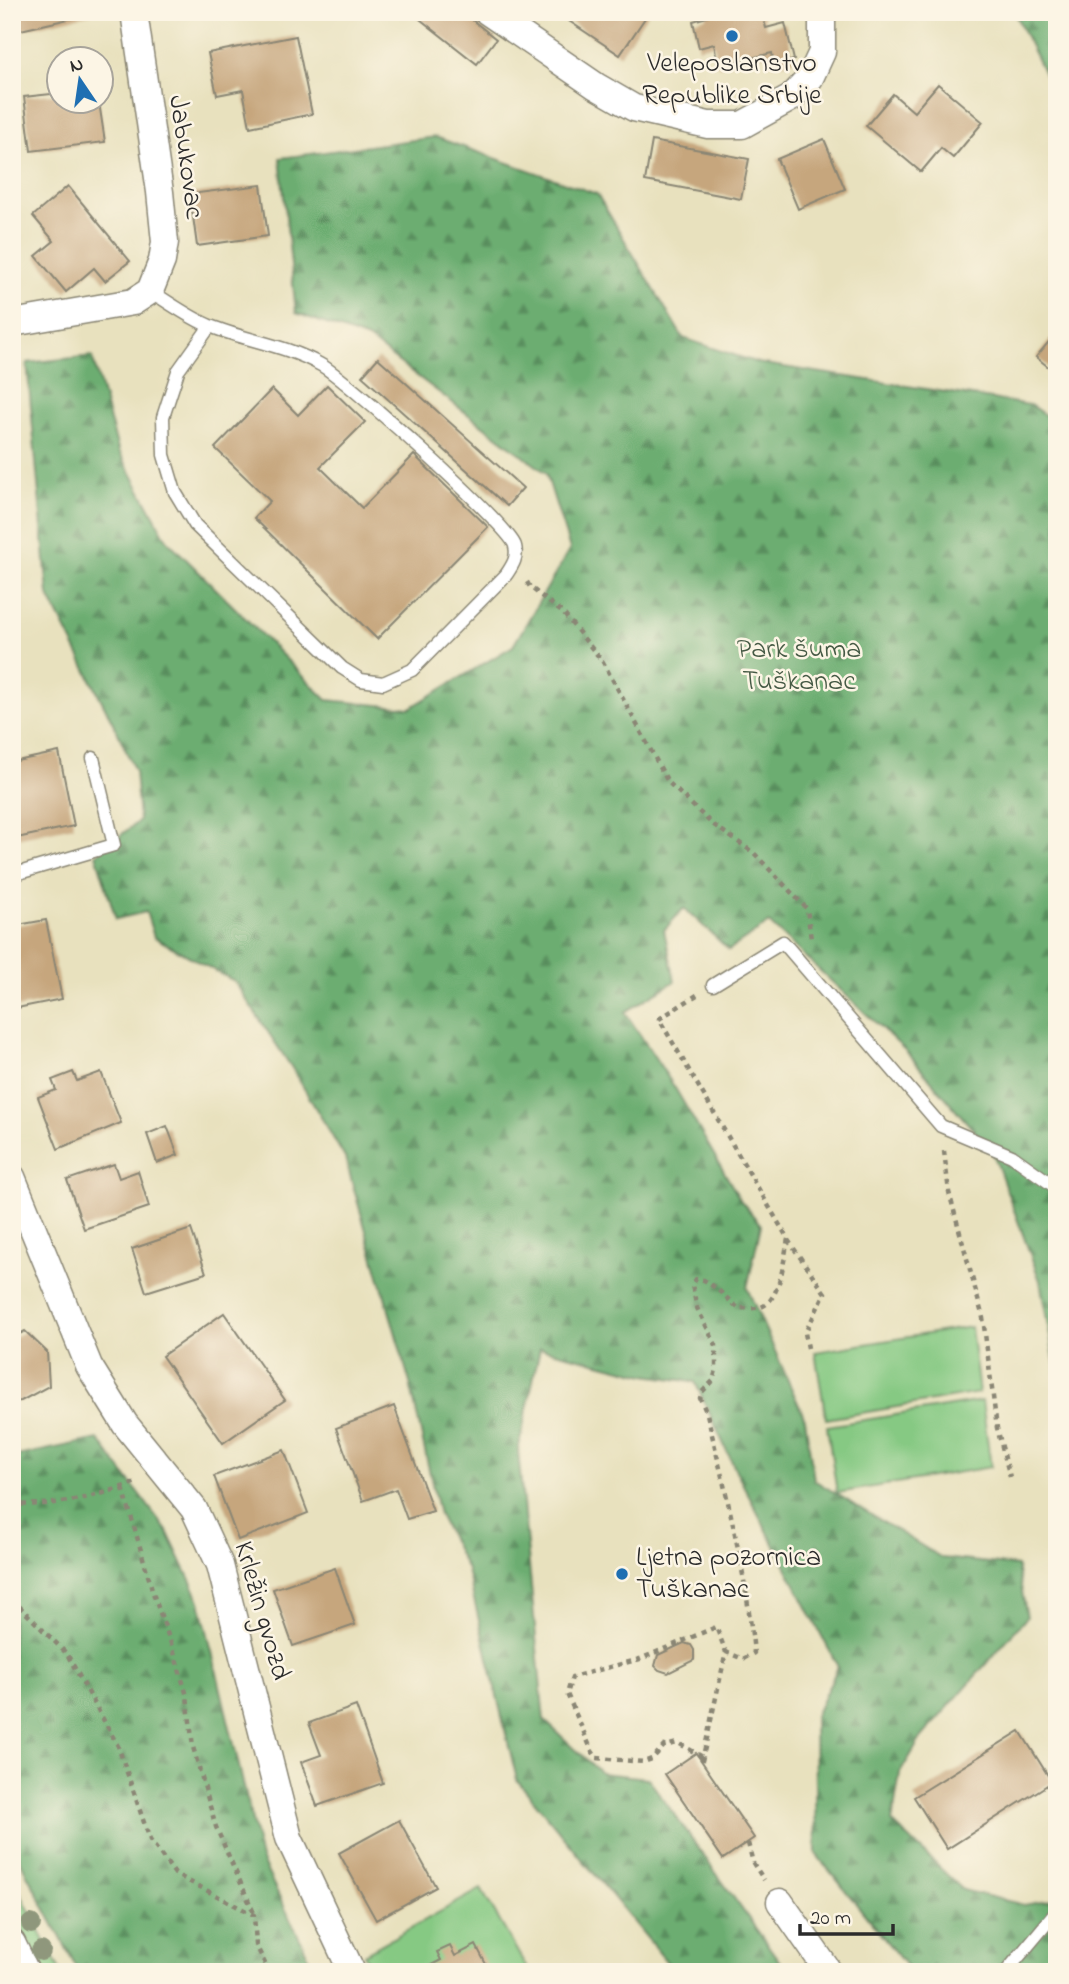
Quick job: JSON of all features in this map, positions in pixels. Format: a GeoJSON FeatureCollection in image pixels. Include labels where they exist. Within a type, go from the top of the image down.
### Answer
{"type":"FeatureCollection","features":[{"type":"Feature","properties":{"kind":"street","name":"Jabukovac"},"geometry":{"type":"LineString","coordinates":[[134,12],[160,192],[164,242],[162,261],[150,291]]}},
{"type":"Feature","properties":{"kind":"street"},"geometry":{"type":"LineString","coordinates":[[488,12],[596,86],[634,108],[708,125],[742,125],[791,98],[810,78],[822,52],[822,12]]}},
{"type":"Feature","properties":{"kind":"street"},"geometry":{"type":"LineString","coordinates":[[12,323],[133,302],[150,291]]}},
{"type":"Feature","properties":{"kind":"street","name":"Krležin gvozd"},"geometry":{"type":"LineString","coordinates":[[12,1177],[89,1366],[125,1424],[194,1509],[220,1565],[289,1838],[352,1972]]}},
{"type":"Feature","properties":{"kind":"street"},"geometry":{"type":"LineString","coordinates":[[773,1893],[829,1972]]}},
{"type":"Feature","properties":{"kind":"street"},"geometry":{"type":"LineString","coordinates":[[12,1943],[26,1972]]}},
{"type":"Feature","properties":{"kind":"lane"},"geometry":{"type":"LineString","coordinates":[[150,291],[210,326],[292,350],[324,366],[445,471],[516,545],[515,562],[506,575],[412,670],[383,682],[361,680],[342,668],[195,525],[175,492],[164,455],[163,418],[178,371],[210,326]]}},
{"type":"Feature","properties":{"kind":"lane"},"geometry":{"type":"LineString","coordinates":[[12,874],[114,845],[93,758]]}},
{"type":"Feature","properties":{"kind":"lane"},"geometry":{"type":"LineString","coordinates":[[712,985],[783,942],[941,1126],[1012,1156],[1057,1188]]}},
{"type":"Feature","properties":{"kind":"lane"},"geometry":{"type":"LineString","coordinates":[[1006,1972],[1057,1911]]}},
{"type":"Feature","properties":{"kind":"path"},"geometry":{"type":"LineString","coordinates":[[515,562],[530,587],[564,613],[603,662],[668,782],[711,823],[754,853],[807,909],[815,978]]}},
{"type":"Feature","properties":{"kind":"path"},"geometry":{"type":"LineString","coordinates":[[712,985],[659,1019],[788,1239],[825,1293],[805,1333],[808,1348]]}},
{"type":"Feature","properties":{"kind":"path"},"geometry":{"type":"LineString","coordinates":[[941,1126],[949,1192],[983,1318],[998,1428],[1010,1477]]}},
{"type":"Feature","properties":{"kind":"path"},"geometry":{"type":"LineString","coordinates":[[726,1651],[702,1759],[678,1743],[664,1746],[652,1759],[644,1762],[597,1758],[567,1694],[572,1676],[640,1659],[716,1627],[726,1651],[743,1659],[754,1653],[749,1602],[739,1548],[700,1398],[713,1381],[716,1345],[697,1308],[692,1285],[696,1279],[704,1280],[738,1308],[761,1307],[771,1301],[780,1280],[788,1239]]}},
{"type":"Feature","properties":{"kind":"path"},"geometry":{"type":"LineString","coordinates":[[12,1504],[35,1506],[103,1494],[164,1471]]}},
{"type":"Feature","properties":{"kind":"path"},"geometry":{"type":"LineString","coordinates":[[123,1488],[154,1596],[187,1696],[193,1747],[216,1827],[254,1915],[256,1945],[269,1972]]}},
{"type":"Feature","properties":{"kind":"path"},"geometry":{"type":"LineString","coordinates":[[12,1599],[67,1654],[118,1746],[150,1840],[175,1874],[254,1915]]}},
{"type":"Feature","properties":{"kind":"path"},"geometry":{"type":"LineString","coordinates":[[748,1843],[753,1863],[773,1893]]}},
{"type":"Feature","properties":{"kind":"green space"},"geometry":{"type":"Polygon","coordinates":[[[1014,12],[1057,12],[1057,100],[1014,12]]]}},
{"type":"Feature","properties":{"kind":"green space","name":"Park šuma Tuškanac"},"geometry":{"type":"Polygon","coordinates":[[[435,137],[597,194],[683,338],[758,363],[1030,405],[1057,423],[1057,1376],[1040,1281],[993,1153],[906,1051],[769,923],[729,950],[684,908],[664,930],[675,981],[625,1012],[675,1088],[741,1201],[761,1225],[747,1288],[805,1419],[814,1480],[942,1558],[1017,1566],[1027,1617],[921,1738],[900,1773],[892,1822],[963,1890],[1024,1905],[1057,1899],[1057,1972],[911,1972],[816,1854],[814,1718],[838,1667],[738,1475],[695,1382],[645,1375],[540,1348],[518,1451],[544,1720],[601,1773],[648,1778],[787,1972],[675,1972],[517,1780],[467,1570],[439,1515],[410,1383],[345,1158],[292,1068],[234,981],[154,937],[146,912],[116,919],[96,854],[139,821],[135,771],[48,594],[27,363],[92,356],[118,449],[167,540],[327,700],[410,708],[513,646],[570,549],[546,473],[368,339],[296,313],[280,158],[435,137]]]}},
{"type":"Feature","properties":{"kind":"green space"},"geometry":{"type":"Polygon","coordinates":[[[971,1327],[979,1393],[826,1419],[815,1352],[971,1327]]]}},
{"type":"Feature","properties":{"kind":"green space"},"geometry":{"type":"Polygon","coordinates":[[[982,1401],[991,1467],[837,1493],[827,1426],[982,1401]]]}},
{"type":"Feature","properties":{"kind":"green space"},"geometry":{"type":"Polygon","coordinates":[[[98,1439],[167,1531],[200,1601],[261,1859],[316,1972],[79,1972],[12,1842],[12,1457],[98,1439]]]}},
{"type":"Feature","properties":{"kind":"green space"},"geometry":{"type":"Polygon","coordinates":[[[12,1877],[61,1972],[42,1972],[12,1907],[12,1877]]]}},
{"type":"Feature","properties":{"kind":"green space"},"geometry":{"type":"Polygon","coordinates":[[[481,1889],[527,1968],[525,1972],[373,1972],[364,1954],[481,1889]]]}},
{"type":"Feature","properties":{"kind":"building"},"geometry":{"type":"Polygon","coordinates":[[[12,12],[95,12],[95,13],[12,32],[12,12]]]}},
{"type":"Feature","properties":{"kind":"building"},"geometry":{"type":"Polygon","coordinates":[[[411,12],[462,12],[496,39],[477,64],[411,12]]]}},
{"type":"Feature","properties":{"kind":"building"},"geometry":{"type":"Polygon","coordinates":[[[562,12],[649,12],[620,55],[560,15],[562,12]]]}},
{"type":"Feature","properties":{"kind":"building","name":"Veleposlanstvo Republike Srbije"},"geometry":{"type":"Polygon","coordinates":[[[706,12],[762,12],[766,28],[785,23],[794,60],[774,65],[772,53],[718,66],[714,44],[699,48],[693,21],[707,17],[706,12]]]}},
{"type":"Feature","properties":{"kind":"building"},"geometry":{"type":"Polygon","coordinates":[[[296,36],[312,114],[250,127],[243,90],[217,95],[208,53],[296,36]]]}},
{"type":"Feature","properties":{"kind":"building"},"geometry":{"type":"Polygon","coordinates":[[[938,84],[983,122],[953,158],[941,148],[921,172],[866,126],[893,94],[914,112],[938,84]]]}},
{"type":"Feature","properties":{"kind":"building"},"geometry":{"type":"Polygon","coordinates":[[[46,95],[46,116],[101,116],[105,142],[31,151],[24,97],[46,95]]]}},
{"type":"Feature","properties":{"kind":"building"},"geometry":{"type":"Polygon","coordinates":[[[824,139],[845,189],[798,209],[777,159],[824,139]]]}},
{"type":"Feature","properties":{"kind":"building"},"geometry":{"type":"Polygon","coordinates":[[[652,141],[749,159],[741,199],[645,181],[652,141]]]}},
{"type":"Feature","properties":{"kind":"building"},"geometry":{"type":"Polygon","coordinates":[[[261,185],[268,236],[197,246],[190,194],[261,185]]]}},
{"type":"Feature","properties":{"kind":"building"},"geometry":{"type":"Polygon","coordinates":[[[68,186],[130,261],[105,281],[94,268],[66,292],[36,256],[54,241],[33,216],[68,186]]]}},
{"type":"Feature","properties":{"kind":"building"},"geometry":{"type":"Polygon","coordinates":[[[1057,332],[1057,374],[1036,357],[1057,332]]]}},
{"type":"Feature","properties":{"kind":"building"},"geometry":{"type":"Polygon","coordinates":[[[378,358],[523,488],[507,506],[362,376],[378,358]]]}},
{"type":"Feature","properties":{"kind":"building"},"geometry":{"type":"Polygon","coordinates":[[[327,385],[365,422],[320,467],[362,508],[414,455],[488,527],[377,639],[254,518],[270,501],[215,448],[272,389],[298,415],[327,385]]]}},
{"type":"Feature","properties":{"kind":"building"},"geometry":{"type":"Polygon","coordinates":[[[59,752],[74,826],[12,839],[12,762],[59,752]]]}},
{"type":"Feature","properties":{"kind":"building"},"geometry":{"type":"Polygon","coordinates":[[[46,920],[62,999],[12,1009],[12,926],[46,920]]]}},
{"type":"Feature","properties":{"kind":"building"},"geometry":{"type":"Polygon","coordinates":[[[73,1072],[77,1081],[101,1072],[121,1123],[58,1149],[38,1097],[56,1090],[52,1080],[73,1072]]]}},
{"type":"Feature","properties":{"kind":"building"},"geometry":{"type":"Polygon","coordinates":[[[167,1126],[178,1155],[157,1163],[147,1134],[167,1126]]]}},
{"type":"Feature","properties":{"kind":"building"},"geometry":{"type":"Polygon","coordinates":[[[114,1164],[119,1178],[138,1171],[149,1207],[84,1229],[67,1180],[114,1164]]]}},
{"type":"Feature","properties":{"kind":"building"},"geometry":{"type":"Polygon","coordinates":[[[191,1229],[206,1273],[146,1292],[132,1249],[191,1229]]]}},
{"type":"Feature","properties":{"kind":"building"},"geometry":{"type":"Polygon","coordinates":[[[224,1313],[285,1400],[223,1443],[162,1356],[224,1313]]]}},
{"type":"Feature","properties":{"kind":"building"},"geometry":{"type":"Polygon","coordinates":[[[25,1331],[47,1352],[49,1386],[21,1401],[12,1402],[12,1338],[25,1331]]]}},
{"type":"Feature","properties":{"kind":"building"},"geometry":{"type":"Polygon","coordinates":[[[394,1406],[433,1511],[407,1519],[396,1489],[363,1501],[336,1428],[394,1406]]]}},
{"type":"Feature","properties":{"kind":"building"},"geometry":{"type":"Polygon","coordinates":[[[284,1450],[308,1513],[238,1540],[214,1476],[284,1450]]]}},
{"type":"Feature","properties":{"kind":"building"},"geometry":{"type":"Polygon","coordinates":[[[335,1568],[355,1625],[293,1646],[273,1589],[335,1568]]]}},
{"type":"Feature","properties":{"kind":"building"},"geometry":{"type":"Polygon","coordinates":[[[684,1643],[691,1645],[694,1650],[694,1660],[668,1673],[655,1666],[658,1655],[684,1643]]]}},
{"type":"Feature","properties":{"kind":"building"},"geometry":{"type":"Polygon","coordinates":[[[356,1706],[383,1783],[317,1806],[301,1762],[321,1755],[309,1723],[356,1706]]]}},
{"type":"Feature","properties":{"kind":"building"},"geometry":{"type":"Polygon","coordinates":[[[1020,1731],[1052,1782],[947,1849],[914,1797],[1020,1731]]]}},
{"type":"Feature","properties":{"kind":"building"},"geometry":{"type":"Polygon","coordinates":[[[696,1753],[754,1838],[723,1859],[665,1774],[696,1753]]]}},
{"type":"Feature","properties":{"kind":"building"},"geometry":{"type":"Polygon","coordinates":[[[399,1820],[436,1887],[376,1920],[339,1853],[399,1820]]]}},
{"type":"Feature","properties":{"kind":"building"},"geometry":{"type":"Polygon","coordinates":[[[476,1945],[490,1972],[418,1972],[441,1960],[437,1952],[450,1946],[455,1956],[476,1945]]]}},
{"type":"Feature","properties":{"kind":"place","name":"Veleposlanstvo Republike Srbije"},"geometry":{"type":"Point","coordinates":[732,36]}},
{"type":"Feature","properties":{"kind":"place","name":"Ljetna pozornica Tuškanac"},"geometry":{"type":"Point","coordinates":[622,1574]}}]}
